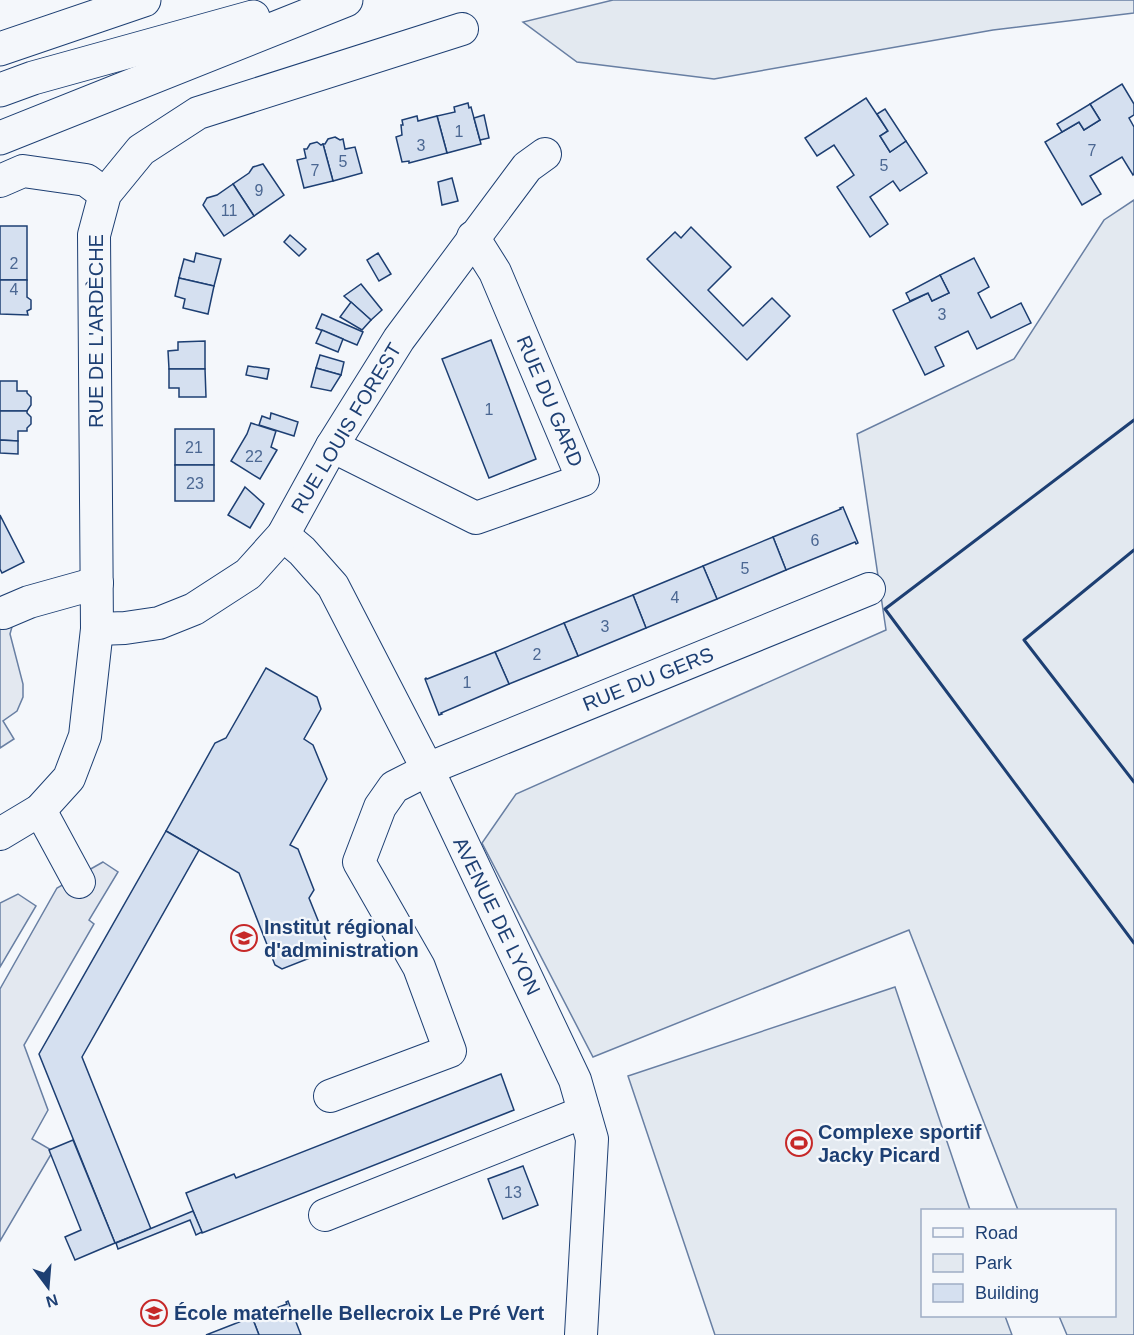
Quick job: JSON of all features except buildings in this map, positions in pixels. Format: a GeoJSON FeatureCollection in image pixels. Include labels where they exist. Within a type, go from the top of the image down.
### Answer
{"type":"FeatureCollection","features":[{"type":"Feature","properties":{"kind":"highway"},"geometry":{"type":"LineString","coordinates":[[0,90],[33,78],[316,0]]}},
{"type":"Feature","properties":{"kind":"highway"},"geometry":{"type":"LineString","coordinates":[[0,138],[346,0]]}},
{"type":"Feature","properties":{"kind":"highway"},"geometry":{"type":"LineString","coordinates":[[0,32],[133,4]]}},
{"type":"Feature","properties":{"kind":"highway"},"geometry":{"type":"LineString","coordinates":[[0,49],[133,4]]}},
{"type":"Feature","properties":{"kind":"street","name":"RUE DE L'ARDÈCHE"},"geometry":{"type":"LineString","coordinates":[[0,834],[40,810],[69,778],[85,736],[97,629],[94,235],[105,194],[141,150],[198,113],[462,28]]}},
{"type":"Feature","properties":{"kind":"street","name":"RUE LOUIS FOREST"},"geometry":{"type":"LineString","coordinates":[[97,629],[159,623],[194,609],[248,574],[283,535],[332,446],[399,339],[527,167],[545,154]]}},
{"type":"Feature","properties":{"kind":"street"},"geometry":{"type":"LineString","coordinates":[[0,180],[23,171],[86,180],[105,194]]}},
{"type":"Feature","properties":{"kind":"street","name":"RUE DU GARD"},"geometry":{"type":"LineString","coordinates":[[332,446],[476,518],[583,480],[495,272],[474,237]]}},
{"type":"Feature","properties":{"kind":"street","name":"AVENUE DE LYON"},"geometry":{"type":"LineString","coordinates":[[283,535],[302,551],[333,586],[428,770],[575,1080],[592,1139],[581,1335]]}},
{"type":"Feature","properties":{"kind":"street"},"geometry":{"type":"LineString","coordinates":[[3,613],[29,602],[97,583]]}},
{"type":"Feature","properties":{"kind":"street","name":"RUE DU GERS"},"geometry":{"type":"LineString","coordinates":[[330,1096],[450,1051],[419,967],[359,862],[380,807],[394,787],[428,770],[869,590]]}},
{"type":"Feature","properties":{"kind":"street"},"geometry":{"type":"LineString","coordinates":[[40,810],[79,882]]}},
{"type":"Feature","properties":{"kind":"street"},"geometry":{"type":"LineString","coordinates":[[326,1215],[584,1112]]}},
{"type":"Feature","properties":{"kind":"green space"},"geometry":{"type":"Polygon","coordinates":[[[613,0],[1134,0],[1134,13],[993,30],[714,79],[577,62],[523,22],[613,0]]]}},
{"type":"Feature","properties":{"kind":"green space"},"geometry":{"type":"Polygon","coordinates":[[[1134,200],[1134,1335],[1067,1335],[1059,1317],[1116,1317],[1116,1209],[1018,1209],[909,930],[593,1057],[482,843],[516,794],[886,630],[857,434],[1014,359],[1104,220],[1134,200]]]}},
{"type":"Feature","properties":{"kind":"green space","name":"Complexe sportif Jacky Picard"},"geometry":{"type":"Polygon","coordinates":[[[895,987],[970,1209],[921,1209],[921,1317],[1005,1317],[1012,1335],[715,1335],[628,1076],[895,987]]]}},
{"type":"Feature","properties":{"kind":"shaded area"},"geometry":{"type":"Polygon","coordinates":[[[0,598],[13,623],[10,634],[23,684],[23,697],[17,711],[3,721],[14,739],[0,748],[0,598]]]}},
{"type":"Feature","properties":{"kind":"shaded area"},"geometry":{"type":"Polygon","coordinates":[[[103,862],[118,872],[89,920],[94,924],[24,1045],[48,1110],[32,1139],[53,1151],[0,1241],[0,989],[57,888],[103,862]]]}},
{"type":"Feature","properties":{"kind":"shaded area"},"geometry":{"type":"Polygon","coordinates":[[[18,894],[36,906],[0,967],[0,903],[18,894]]]}},
{"type":"Feature","properties":{"kind":"wall"},"geometry":{"type":"LineString","coordinates":[[1134,420],[885,609],[1134,943]]}},
{"type":"Feature","properties":{"kind":"wall"},"geometry":{"type":"LineString","coordinates":[[1134,550],[1024,640],[1134,782]]}},
{"type":"Feature","properties":{"kind":"place","name":"Institut régional d'administration"},"geometry":{"type":"Point","coordinates":[244,938]}},
{"type":"Feature","properties":{"kind":"place","name":"Complexe sportif Jacky Picard"},"geometry":{"type":"Point","coordinates":[799,1143]}},
{"type":"Feature","properties":{"kind":"place","name":"École maternelle Bellecroix Le Pré Vert"},"geometry":{"type":"Point","coordinates":[154,1313]}}]}
